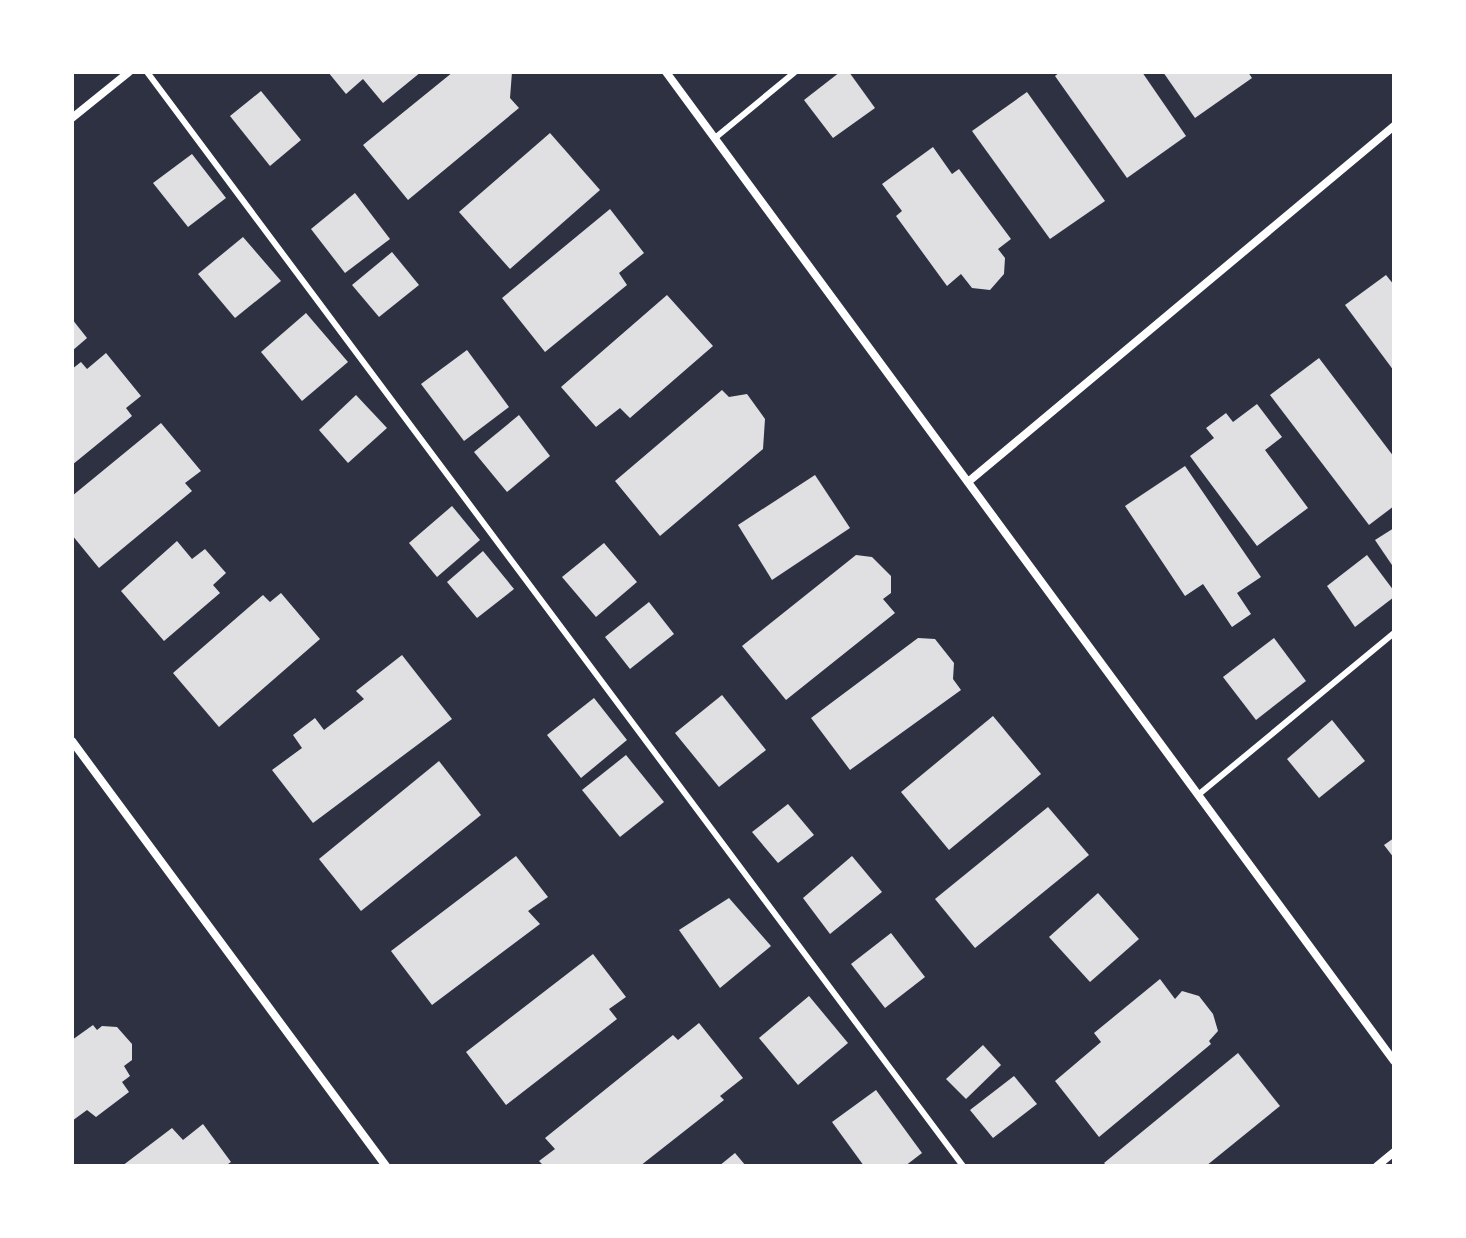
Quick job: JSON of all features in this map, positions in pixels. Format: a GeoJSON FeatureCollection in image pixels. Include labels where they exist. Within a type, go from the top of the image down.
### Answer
{"type":"FeatureCollection","features":[{"type":"Feature","properties":{"kind":"street"},"geometry":{"type":"LineString","coordinates":[[72,118],[129,72]]}},
{"type":"Feature","properties":{"kind":"street"},"geometry":{"type":"LineString","coordinates":[[666,72],[1394,1061]]}},
{"type":"Feature","properties":{"kind":"street"},"geometry":{"type":"LineString","coordinates":[[968,482],[1394,126]]}},
{"type":"Feature","properties":{"kind":"street"},"geometry":{"type":"LineString","coordinates":[[72,741],[386,1166]]}},
{"type":"Feature","properties":{"kind":"street"},"geometry":{"type":"LineString","coordinates":[[1377,1166],[1394,1152]]}},
{"type":"Feature","properties":{"kind":"lane"},"geometry":{"type":"LineString","coordinates":[[147,72],[963,1166]]}},
{"type":"Feature","properties":{"kind":"lane"},"geometry":{"type":"LineString","coordinates":[[715,138],[795,72]]}},
{"type":"Feature","properties":{"kind":"lane"},"geometry":{"type":"LineString","coordinates":[[1198,795],[1394,633]]}},
{"type":"Feature","properties":{"kind":"building"},"geometry":{"type":"Polygon","coordinates":[[[328,72],[421,72],[383,103],[363,79],[346,94],[328,72]]]}},
{"type":"Feature","properties":{"kind":"building"},"geometry":{"type":"Polygon","coordinates":[[[453,72],[512,72],[510,98],[519,108],[408,200],[363,145],[453,72]]]}},
{"type":"Feature","properties":{"kind":"building"},"geometry":{"type":"Polygon","coordinates":[[[840,72],[849,72],[875,108],[833,138],[804,100],[840,72]]]}},
{"type":"Feature","properties":{"kind":"building"},"geometry":{"type":"Polygon","coordinates":[[[1060,72],[1142,72],[1186,136],[1127,178],[1055,76],[1060,72]]]}},
{"type":"Feature","properties":{"kind":"building"},"geometry":{"type":"Polygon","coordinates":[[[1163,72],[1248,72],[1252,78],[1195,118],[1163,72]]]}},
{"type":"Feature","properties":{"kind":"building"},"geometry":{"type":"Polygon","coordinates":[[[261,91],[301,140],[270,166],[230,116],[261,91]]]}},
{"type":"Feature","properties":{"kind":"building"},"geometry":{"type":"Polygon","coordinates":[[[1027,92],[1105,201],[1050,239],[972,131],[1027,92]]]}},
{"type":"Feature","properties":{"kind":"building"},"geometry":{"type":"Polygon","coordinates":[[[550,133],[600,190],[510,269],[459,212],[550,133]]]}},
{"type":"Feature","properties":{"kind":"building"},"geometry":{"type":"Polygon","coordinates":[[[933,147],[952,174],[959,169],[1011,239],[998,249],[1005,258],[1004,274],[990,290],[972,288],[961,274],[947,286],[896,216],[902,211],[882,184],[933,147]]]}},
{"type":"Feature","properties":{"kind":"building"},"geometry":{"type":"Polygon","coordinates":[[[192,154],[226,198],[188,227],[153,183],[192,154]]]}},
{"type":"Feature","properties":{"kind":"building"},"geometry":{"type":"Polygon","coordinates":[[[355,193],[390,239],[345,273],[311,229],[355,193]]]}},
{"type":"Feature","properties":{"kind":"building"},"geometry":{"type":"Polygon","coordinates":[[[610,209],[644,253],[619,273],[627,285],[545,352],[502,298],[610,209]]]}},
{"type":"Feature","properties":{"kind":"building"},"geometry":{"type":"Polygon","coordinates":[[[243,237],[281,281],[235,318],[198,274],[243,237]]]}},
{"type":"Feature","properties":{"kind":"building"},"geometry":{"type":"Polygon","coordinates":[[[392,252],[419,285],[379,317],[352,285],[392,252]]]}},
{"type":"Feature","properties":{"kind":"building"},"geometry":{"type":"Polygon","coordinates":[[[1386,275],[1394,285],[1394,371],[1345,305],[1386,275]]]}},
{"type":"Feature","properties":{"kind":"building"},"geometry":{"type":"Polygon","coordinates":[[[667,295],[713,346],[630,418],[620,408],[596,427],[561,387],[667,295]]]}},
{"type":"Feature","properties":{"kind":"building"},"geometry":{"type":"Polygon","coordinates":[[[306,313],[348,362],[302,401],[261,352],[306,313]]]}},
{"type":"Feature","properties":{"kind":"building"},"geometry":{"type":"Polygon","coordinates":[[[72,319],[87,338],[72,351],[72,319]]]}},
{"type":"Feature","properties":{"kind":"building"},"geometry":{"type":"Polygon","coordinates":[[[467,350],[509,407],[464,441],[421,384],[467,350]]]}},
{"type":"Feature","properties":{"kind":"building"},"geometry":{"type":"Polygon","coordinates":[[[106,353],[141,396],[126,408],[132,416],[72,465],[72,369],[81,362],[87,369],[106,353]]]}},
{"type":"Feature","properties":{"kind":"building"},"geometry":{"type":"Polygon","coordinates":[[[1319,358],[1394,457],[1394,506],[1369,525],[1270,395],[1319,358]]]}},
{"type":"Feature","properties":{"kind":"building"},"geometry":{"type":"Polygon","coordinates":[[[722,390],[729,397],[747,394],[765,419],[763,449],[660,536],[615,481],[722,390]]]}},
{"type":"Feature","properties":{"kind":"building"},"geometry":{"type":"Polygon","coordinates":[[[356,395],[387,428],[348,463],[319,430],[356,395]]]}},
{"type":"Feature","properties":{"kind":"building"},"geometry":{"type":"Polygon","coordinates":[[[1257,404],[1282,437],[1265,450],[1308,508],[1257,546],[1190,456],[1214,438],[1206,428],[1226,413],[1233,422],[1257,404]]]}},
{"type":"Feature","properties":{"kind":"building"},"geometry":{"type":"Polygon","coordinates":[[[519,415],[550,456],[507,492],[474,452],[519,415]]]}},
{"type":"Feature","properties":{"kind":"building"},"geometry":{"type":"Polygon","coordinates":[[[161,423],[201,471],[185,483],[192,491],[99,568],[72,535],[72,496],[161,423]]]}},
{"type":"Feature","properties":{"kind":"building"},"geometry":{"type":"Polygon","coordinates":[[[1185,466],[1261,577],[1237,593],[1251,614],[1232,627],[1203,584],[1185,596],[1125,506],[1185,466]]]}},
{"type":"Feature","properties":{"kind":"building"},"geometry":{"type":"Polygon","coordinates":[[[815,475],[850,528],[772,580],[738,525],[815,475]]]}},
{"type":"Feature","properties":{"kind":"building"},"geometry":{"type":"Polygon","coordinates":[[[452,506],[480,540],[437,577],[409,543],[452,506]]]}},
{"type":"Feature","properties":{"kind":"building"},"geometry":{"type":"Polygon","coordinates":[[[1394,528],[1394,568],[1375,540],[1394,528]]]}},
{"type":"Feature","properties":{"kind":"building"},"geometry":{"type":"Polygon","coordinates":[[[177,541],[192,559],[205,549],[226,573],[213,585],[220,593],[164,641],[121,591],[177,541]]]}},
{"type":"Feature","properties":{"kind":"building"},"geometry":{"type":"Polygon","coordinates":[[[604,543],[637,582],[596,617],[562,577],[604,543]]]}},
{"type":"Feature","properties":{"kind":"building"},"geometry":{"type":"Polygon","coordinates":[[[483,551],[514,589],[477,618],[447,582],[483,551]]]}},
{"type":"Feature","properties":{"kind":"building"},"geometry":{"type":"Polygon","coordinates":[[[856,555],[872,557],[891,576],[891,593],[883,599],[895,613],[786,700],[742,646],[856,555]]]}},
{"type":"Feature","properties":{"kind":"building"},"geometry":{"type":"Polygon","coordinates":[[[1367,555],[1394,591],[1394,597],[1355,627],[1327,586],[1367,555]]]}},
{"type":"Feature","properties":{"kind":"building"},"geometry":{"type":"Polygon","coordinates":[[[281,593],[320,639],[219,727],[173,673],[263,595],[270,602],[281,593]]]}},
{"type":"Feature","properties":{"kind":"building"},"geometry":{"type":"Polygon","coordinates":[[[649,602],[674,634],[630,669],[605,637],[649,602]]]}},
{"type":"Feature","properties":{"kind":"building"},"geometry":{"type":"Polygon","coordinates":[[[918,638],[935,639],[954,663],[953,679],[961,690],[850,770],[811,718],[918,638]]]}},
{"type":"Feature","properties":{"kind":"building"},"geometry":{"type":"Polygon","coordinates":[[[1274,638],[1306,681],[1256,720],[1223,677],[1274,638]]]}},
{"type":"Feature","properties":{"kind":"building"},"geometry":{"type":"Polygon","coordinates":[[[402,655],[452,719],[313,823],[272,770],[302,748],[293,735],[315,718],[324,730],[364,699],[356,691],[402,655]]]}},
{"type":"Feature","properties":{"kind":"building"},"geometry":{"type":"Polygon","coordinates":[[[722,695],[766,750],[719,787],[675,733],[722,695]]]}},
{"type":"Feature","properties":{"kind":"building"},"geometry":{"type":"Polygon","coordinates":[[[594,698],[627,740],[581,778],[547,735],[594,698]]]}},
{"type":"Feature","properties":{"kind":"building"},"geometry":{"type":"Polygon","coordinates":[[[993,716],[1041,774],[949,850],[901,792],[993,716]]]}},
{"type":"Feature","properties":{"kind":"building"},"geometry":{"type":"Polygon","coordinates":[[[1332,720],[1365,761],[1319,798],[1287,759],[1332,720]]]}},
{"type":"Feature","properties":{"kind":"building"},"geometry":{"type":"Polygon","coordinates":[[[626,755],[664,802],[620,837],[582,790],[626,755]]]}},
{"type":"Feature","properties":{"kind":"building"},"geometry":{"type":"Polygon","coordinates":[[[439,761],[481,815],[361,911],[319,859],[439,761]]]}},
{"type":"Feature","properties":{"kind":"building"},"geometry":{"type":"Polygon","coordinates":[[[788,804],[814,835],[778,863],[752,832],[788,804]]]}},
{"type":"Feature","properties":{"kind":"building"},"geometry":{"type":"Polygon","coordinates":[[[1048,807],[1089,855],[975,948],[935,899],[1048,807]]]}},
{"type":"Feature","properties":{"kind":"building"},"geometry":{"type":"Polygon","coordinates":[[[1394,838],[1394,858],[1384,845],[1394,838]]]}},
{"type":"Feature","properties":{"kind":"building"},"geometry":{"type":"Polygon","coordinates":[[[516,856],[548,897],[528,911],[540,924],[432,1005],[391,951],[516,856]]]}},
{"type":"Feature","properties":{"kind":"building"},"geometry":{"type":"Polygon","coordinates":[[[852,856],[882,892],[830,934],[803,898],[852,856]]]}},
{"type":"Feature","properties":{"kind":"building"},"geometry":{"type":"Polygon","coordinates":[[[1098,893],[1139,939],[1090,982],[1049,937],[1098,893]]]}},
{"type":"Feature","properties":{"kind":"building"},"geometry":{"type":"Polygon","coordinates":[[[729,898],[771,946],[720,988],[679,930],[729,898]]]}},
{"type":"Feature","properties":{"kind":"building"},"geometry":{"type":"Polygon","coordinates":[[[891,933],[925,977],[885,1008],[851,964],[891,933]]]}},
{"type":"Feature","properties":{"kind":"building"},"geometry":{"type":"Polygon","coordinates":[[[593,954],[626,997],[609,1009],[617,1019],[506,1105],[466,1052],[593,954]]]}},
{"type":"Feature","properties":{"kind":"building"},"geometry":{"type":"Polygon","coordinates":[[[1160,979],[1175,999],[1182,991],[1199,996],[1213,1014],[1218,1031],[1209,1041],[1211,1044],[1099,1137],[1055,1081],[1101,1042],[1094,1033],[1160,979]]]}},
{"type":"Feature","properties":{"kind":"building"},"geometry":{"type":"Polygon","coordinates":[[[809,996],[848,1043],[798,1085],[759,1038],[809,996]]]}},
{"type":"Feature","properties":{"kind":"building"},"geometry":{"type":"Polygon","coordinates":[[[699,1023],[743,1078],[720,1096],[724,1100],[640,1166],[544,1166],[539,1161],[555,1149],[545,1138],[673,1035],[678,1040],[699,1023]]]}},
{"type":"Feature","properties":{"kind":"building"},"geometry":{"type":"Polygon","coordinates":[[[93,1025],[97,1030],[102,1026],[117,1027],[132,1044],[132,1060],[124,1066],[130,1076],[122,1082],[129,1092],[96,1117],[87,1110],[72,1121],[72,1040],[93,1025]]]}},
{"type":"Feature","properties":{"kind":"building"},"geometry":{"type":"Polygon","coordinates":[[[983,1045],[1001,1065],[966,1099],[946,1079],[983,1045]]]}},
{"type":"Feature","properties":{"kind":"building"},"geometry":{"type":"Polygon","coordinates":[[[1238,1053],[1280,1106],[1206,1166],[1107,1166],[1104,1163],[1238,1053]]]}},
{"type":"Feature","properties":{"kind":"building"},"geometry":{"type":"Polygon","coordinates":[[[1014,1076],[1037,1104],[993,1138],[970,1110],[1014,1076]]]}},
{"type":"Feature","properties":{"kind":"building"},"geometry":{"type":"Polygon","coordinates":[[[876,1090],[922,1153],[905,1166],[864,1166],[832,1122],[876,1090]]]}},
{"type":"Feature","properties":{"kind":"building"},"geometry":{"type":"Polygon","coordinates":[[[203,1124],[231,1162],[225,1166],[122,1166],[172,1128],[183,1140],[203,1124]]]}},
{"type":"Feature","properties":{"kind":"building"},"geometry":{"type":"Polygon","coordinates":[[[735,1153],[746,1166],[719,1166],[735,1153]]]}}]}
